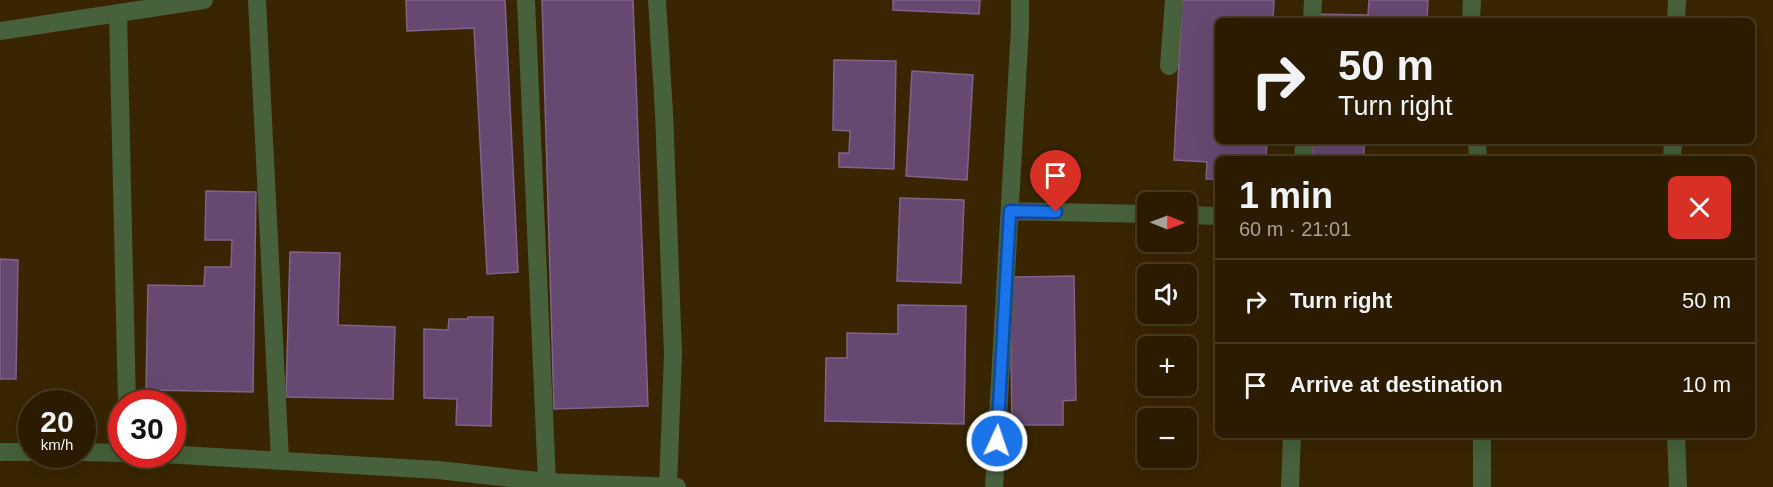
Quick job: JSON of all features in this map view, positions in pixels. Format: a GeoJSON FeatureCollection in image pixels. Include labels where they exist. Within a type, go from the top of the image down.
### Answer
{"type":"FeatureCollection","features":[{"type":"Feature","properties":{"kind":"street"},"geometry":{"type":"LineString","coordinates":[[0,31],[204,0]]}},
{"type":"Feature","properties":{"kind":"street"},"geometry":{"type":"LineString","coordinates":[[257,0],[280,460]]}},
{"type":"Feature","properties":{"kind":"street"},"geometry":{"type":"LineString","coordinates":[[526,0],[548,482]]}},
{"type":"Feature","properties":{"kind":"street"},"geometry":{"type":"LineString","coordinates":[[657,0],[664,112],[673,354],[668,487]]}},
{"type":"Feature","properties":{"kind":"street"},"geometry":{"type":"LineString","coordinates":[[994,487],[1020,0]]}},
{"type":"Feature","properties":{"kind":"street"},"geometry":{"type":"LineString","coordinates":[[1169,66],[1174,0]]}},
{"type":"Feature","properties":{"kind":"street"},"geometry":{"type":"LineString","coordinates":[[1312,18],[1313,0]]}},
{"type":"Feature","properties":{"kind":"street"},"geometry":{"type":"LineString","coordinates":[[1471,18],[1472,0]]}},
{"type":"Feature","properties":{"kind":"street"},"geometry":{"type":"LineString","coordinates":[[1676,18],[1677,0]]}},
{"type":"Feature","properties":{"kind":"street"},"geometry":{"type":"LineString","coordinates":[[118,13],[127,390]]}},
{"type":"Feature","properties":{"kind":"street"},"geometry":{"type":"LineString","coordinates":[[1010,211],[1137,214]]}},
{"type":"Feature","properties":{"kind":"street"},"geometry":{"type":"LineString","coordinates":[[1197,215],[1215,216]]}},
{"type":"Feature","properties":{"kind":"street"},"geometry":{"type":"LineString","coordinates":[[1290,487],[1292,438]]}},
{"type":"Feature","properties":{"kind":"street"},"geometry":{"type":"LineString","coordinates":[[1482,438],[1482,487]]}},
{"type":"Feature","properties":{"kind":"street"},"geometry":{"type":"LineString","coordinates":[[1676,438],[1678,487]]}},
{"type":"Feature","properties":{"kind":"street"},"geometry":{"type":"LineString","coordinates":[[0,452],[18,452]]}},
{"type":"Feature","properties":{"kind":"street"},"geometry":{"type":"LineString","coordinates":[[186,455],[438,470],[548,482],[677,487]]}},
{"type":"Feature","properties":{"kind":"building"},"geometry":{"type":"Polygon","coordinates":[[[406,0],[505,0],[518,272],[487,274],[474,28],[407,31],[406,0]]]}},
{"type":"Feature","properties":{"kind":"building"},"geometry":{"type":"Polygon","coordinates":[[[542,0],[633,0],[648,406],[554,409],[542,0]]]}},
{"type":"Feature","properties":{"kind":"building"},"geometry":{"type":"Polygon","coordinates":[[[893,0],[980,0],[979,14],[893,10],[893,0]]]}},
{"type":"Feature","properties":{"kind":"building"},"geometry":{"type":"Polygon","coordinates":[[[1182,0],[1274,0],[1273,18],[1215,18],[1215,144],[1267,144],[1266,156],[1215,156],[1215,179],[1206,179],[1207,162],[1174,160],[1182,0]]]}},
{"type":"Feature","properties":{"kind":"building"},"geometry":{"type":"Polygon","coordinates":[[[1369,0],[1428,0],[1427,18],[1316,18],[1316,14],[1368,15],[1369,0]]]}},
{"type":"Feature","properties":{"kind":"building"},"geometry":{"type":"Polygon","coordinates":[[[834,60],[896,61],[894,169],[839,167],[839,153],[849,153],[850,131],[833,130],[834,60]]]}},
{"type":"Feature","properties":{"kind":"building"},"geometry":{"type":"Polygon","coordinates":[[[912,71],[973,75],[967,180],[906,176],[912,71]]]}},
{"type":"Feature","properties":{"kind":"building"},"geometry":{"type":"Polygon","coordinates":[[[1313,144],[1364,144],[1364,156],[1313,156],[1313,144]]]}},
{"type":"Feature","properties":{"kind":"building"},"geometry":{"type":"Polygon","coordinates":[[[206,191],[256,192],[253,392],[146,390],[148,285],[204,286],[205,267],[231,267],[232,240],[205,240],[206,191]]]}},
{"type":"Feature","properties":{"kind":"building"},"geometry":{"type":"Polygon","coordinates":[[[900,198],[964,200],[961,283],[897,281],[900,198]]]}},
{"type":"Feature","properties":{"kind":"building"},"geometry":{"type":"Polygon","coordinates":[[[290,252],[340,253],[338,325],[395,327],[393,399],[286,397],[290,252]]]}},
{"type":"Feature","properties":{"kind":"building"},"geometry":{"type":"Polygon","coordinates":[[[0,259],[18,260],[16,379],[0,379],[0,259]]]}},
{"type":"Feature","properties":{"kind":"building"},"geometry":{"type":"Polygon","coordinates":[[[1074,276],[1076,400],[1063,401],[1063,425],[1012,425],[1010,277],[1074,276]]]}},
{"type":"Feature","properties":{"kind":"building"},"geometry":{"type":"Polygon","coordinates":[[[898,305],[966,306],[964,424],[825,421],[826,358],[847,358],[847,333],[898,334],[898,305]]]}},
{"type":"Feature","properties":{"kind":"building"},"geometry":{"type":"Polygon","coordinates":[[[468,317],[493,317],[491,426],[456,425],[457,399],[424,398],[424,329],[448,330],[449,319],[468,319],[468,317]]]}},
{"type":"Feature","properties":{"kind":"route"},"geometry":{"type":"LineString","coordinates":[[997,441],[1010,211],[1056,212]]}}]}
